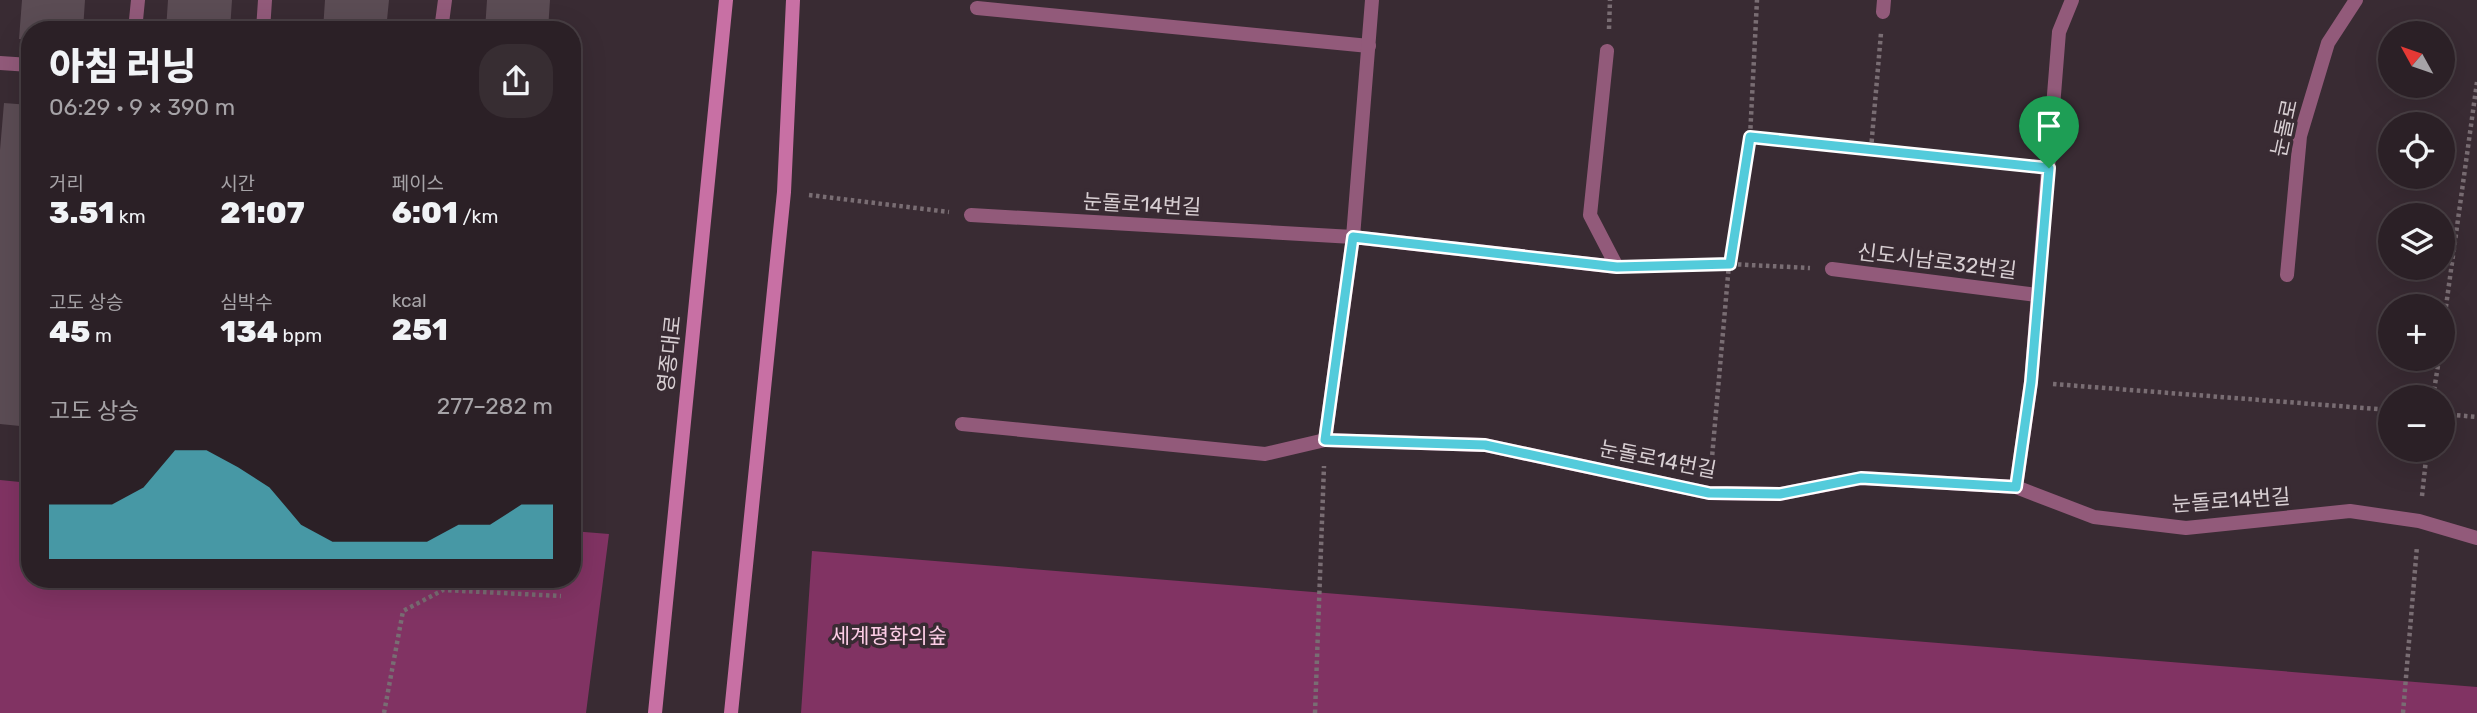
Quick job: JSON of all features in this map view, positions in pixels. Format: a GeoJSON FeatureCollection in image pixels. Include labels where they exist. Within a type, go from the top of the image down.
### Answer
{"type":"FeatureCollection","features":[{"type":"Feature","properties":{"kind":"main road","name":"영종대로"},"geometry":{"type":"LineString","coordinates":[[655,713],[726,0]]}},
{"type":"Feature","properties":{"kind":"main road"},"geometry":{"type":"LineString","coordinates":[[731,713],[785,192],[793,0]]}},
{"type":"Feature","properties":{"kind":"street"},"geometry":{"type":"LineString","coordinates":[[136,21],[138,0]]}},
{"type":"Feature","properties":{"kind":"street"},"geometry":{"type":"LineString","coordinates":[[264,21],[265,0]]}},
{"type":"Feature","properties":{"kind":"street"},"geometry":{"type":"LineString","coordinates":[[442,21],[445,0]]}},
{"type":"Feature","properties":{"kind":"street"},"geometry":{"type":"LineString","coordinates":[[1325,440],[1353,237],[1372,0]]}},
{"type":"Feature","properties":{"kind":"street","name":"신도시남로32번길"},"geometry":{"type":"LineString","coordinates":[[2016,487],[2031,382],[2060,32],[2072,0]]}},
{"type":"Feature","properties":{"kind":"street","name":"눈돌로"},"geometry":{"type":"LineString","coordinates":[[2287,275],[2300,136],[2328,43],[2356,0]]}},
{"type":"Feature","properties":{"kind":"street"},"geometry":{"type":"LineString","coordinates":[[977,8],[1369,46]]}},
{"type":"Feature","properties":{"kind":"street"},"geometry":{"type":"LineString","coordinates":[[1607,51],[1590,215],[1617,267]]}},
{"type":"Feature","properties":{"kind":"street"},"geometry":{"type":"LineString","coordinates":[[0,63],[21,64]]}},
{"type":"Feature","properties":{"kind":"street","name":"눈돌로14번길"},"geometry":{"type":"LineString","coordinates":[[971,215],[1353,237],[1617,267]]}},
{"type":"Feature","properties":{"kind":"street","name":"신도시남로32번길"},"geometry":{"type":"LineString","coordinates":[[1832,270],[2038,295]]}},
{"type":"Feature","properties":{"kind":"street","name":"눈돌로14번길"},"geometry":{"type":"LineString","coordinates":[[962,424],[1265,454],[1325,440],[1485,445],[1709,493],[1780,494],[1861,478],[2016,487],[2094,517],[2186,528],[2350,511],[2419,521],[2477,538]]}},
{"type":"Feature","properties":{"kind":"path"},"geometry":{"type":"LineString","coordinates":[[1709,493],[1730,264],[1750,137],[1757,0]]}},
{"type":"Feature","properties":{"kind":"path"},"geometry":{"type":"LineString","coordinates":[[1871,149],[1883,6]]}},
{"type":"Feature","properties":{"kind":"path"},"geometry":{"type":"LineString","coordinates":[[2448,294],[2477,82]]}},
{"type":"Feature","properties":{"kind":"path"},"geometry":{"type":"LineString","coordinates":[[1750,137],[2049,168]]}},
{"type":"Feature","properties":{"kind":"path"},"geometry":{"type":"LineString","coordinates":[[785,192],[971,215]]}},
{"type":"Feature","properties":{"kind":"path"},"geometry":{"type":"LineString","coordinates":[[1617,267],[1730,264],[1832,270]]}},
{"type":"Feature","properties":{"kind":"path"},"geometry":{"type":"LineString","coordinates":[[2031,382],[2378,409]]}},
{"type":"Feature","properties":{"kind":"path"},"geometry":{"type":"LineString","coordinates":[[2455,415],[2477,417]]}},
{"type":"Feature","properties":{"kind":"path"},"geometry":{"type":"LineString","coordinates":[[1315,713],[1325,440]]}},
{"type":"Feature","properties":{"kind":"path"},"geometry":{"type":"LineString","coordinates":[[2403,713],[2426,462]]}},
{"type":"Feature","properties":{"kind":"path"},"geometry":{"type":"LineString","coordinates":[[384,713],[403,611],[443,590],[561,596]]}},
{"type":"Feature","properties":{"kind":"green space"},"geometry":{"type":"Polygon","coordinates":[[[0,480],[21,482],[21,588],[581,588],[581,532],[609,534],[586,713],[0,713],[0,480]]]}},
{"type":"Feature","properties":{"kind":"green space","name":"세계평화의숲"},"geometry":{"type":"Polygon","coordinates":[[[812,551],[2477,687],[2477,713],[801,713],[812,551]]]}},
{"type":"Feature","properties":{"kind":"building"},"geometry":{"type":"Polygon","coordinates":[[[22,0],[85,0],[84,21],[21,21],[19,39],[22,0]]]}},
{"type":"Feature","properties":{"kind":"building"},"geometry":{"type":"Polygon","coordinates":[[[168,0],[232,0],[231,21],[167,21],[168,0]]]}},
{"type":"Feature","properties":{"kind":"building"},"geometry":{"type":"Polygon","coordinates":[[[325,0],[389,0],[387,21],[324,21],[325,0]]]}},
{"type":"Feature","properties":{"kind":"building"},"geometry":{"type":"Polygon","coordinates":[[[487,0],[550,0],[549,21],[486,21],[487,0]]]}},
{"type":"Feature","properties":{"kind":"building"},"geometry":{"type":"Polygon","coordinates":[[[4,103],[21,104],[21,426],[0,424],[0,150],[4,103]]]}},
{"type":"Feature","properties":{"kind":"route"},"geometry":{"type":"LineString","coordinates":[[1750,137],[2049,168],[2031,382],[2016,487],[1861,478],[1780,494],[1709,493],[1485,445],[1325,440],[1353,237],[1617,267],[1730,264],[1750,137]]}}]}
